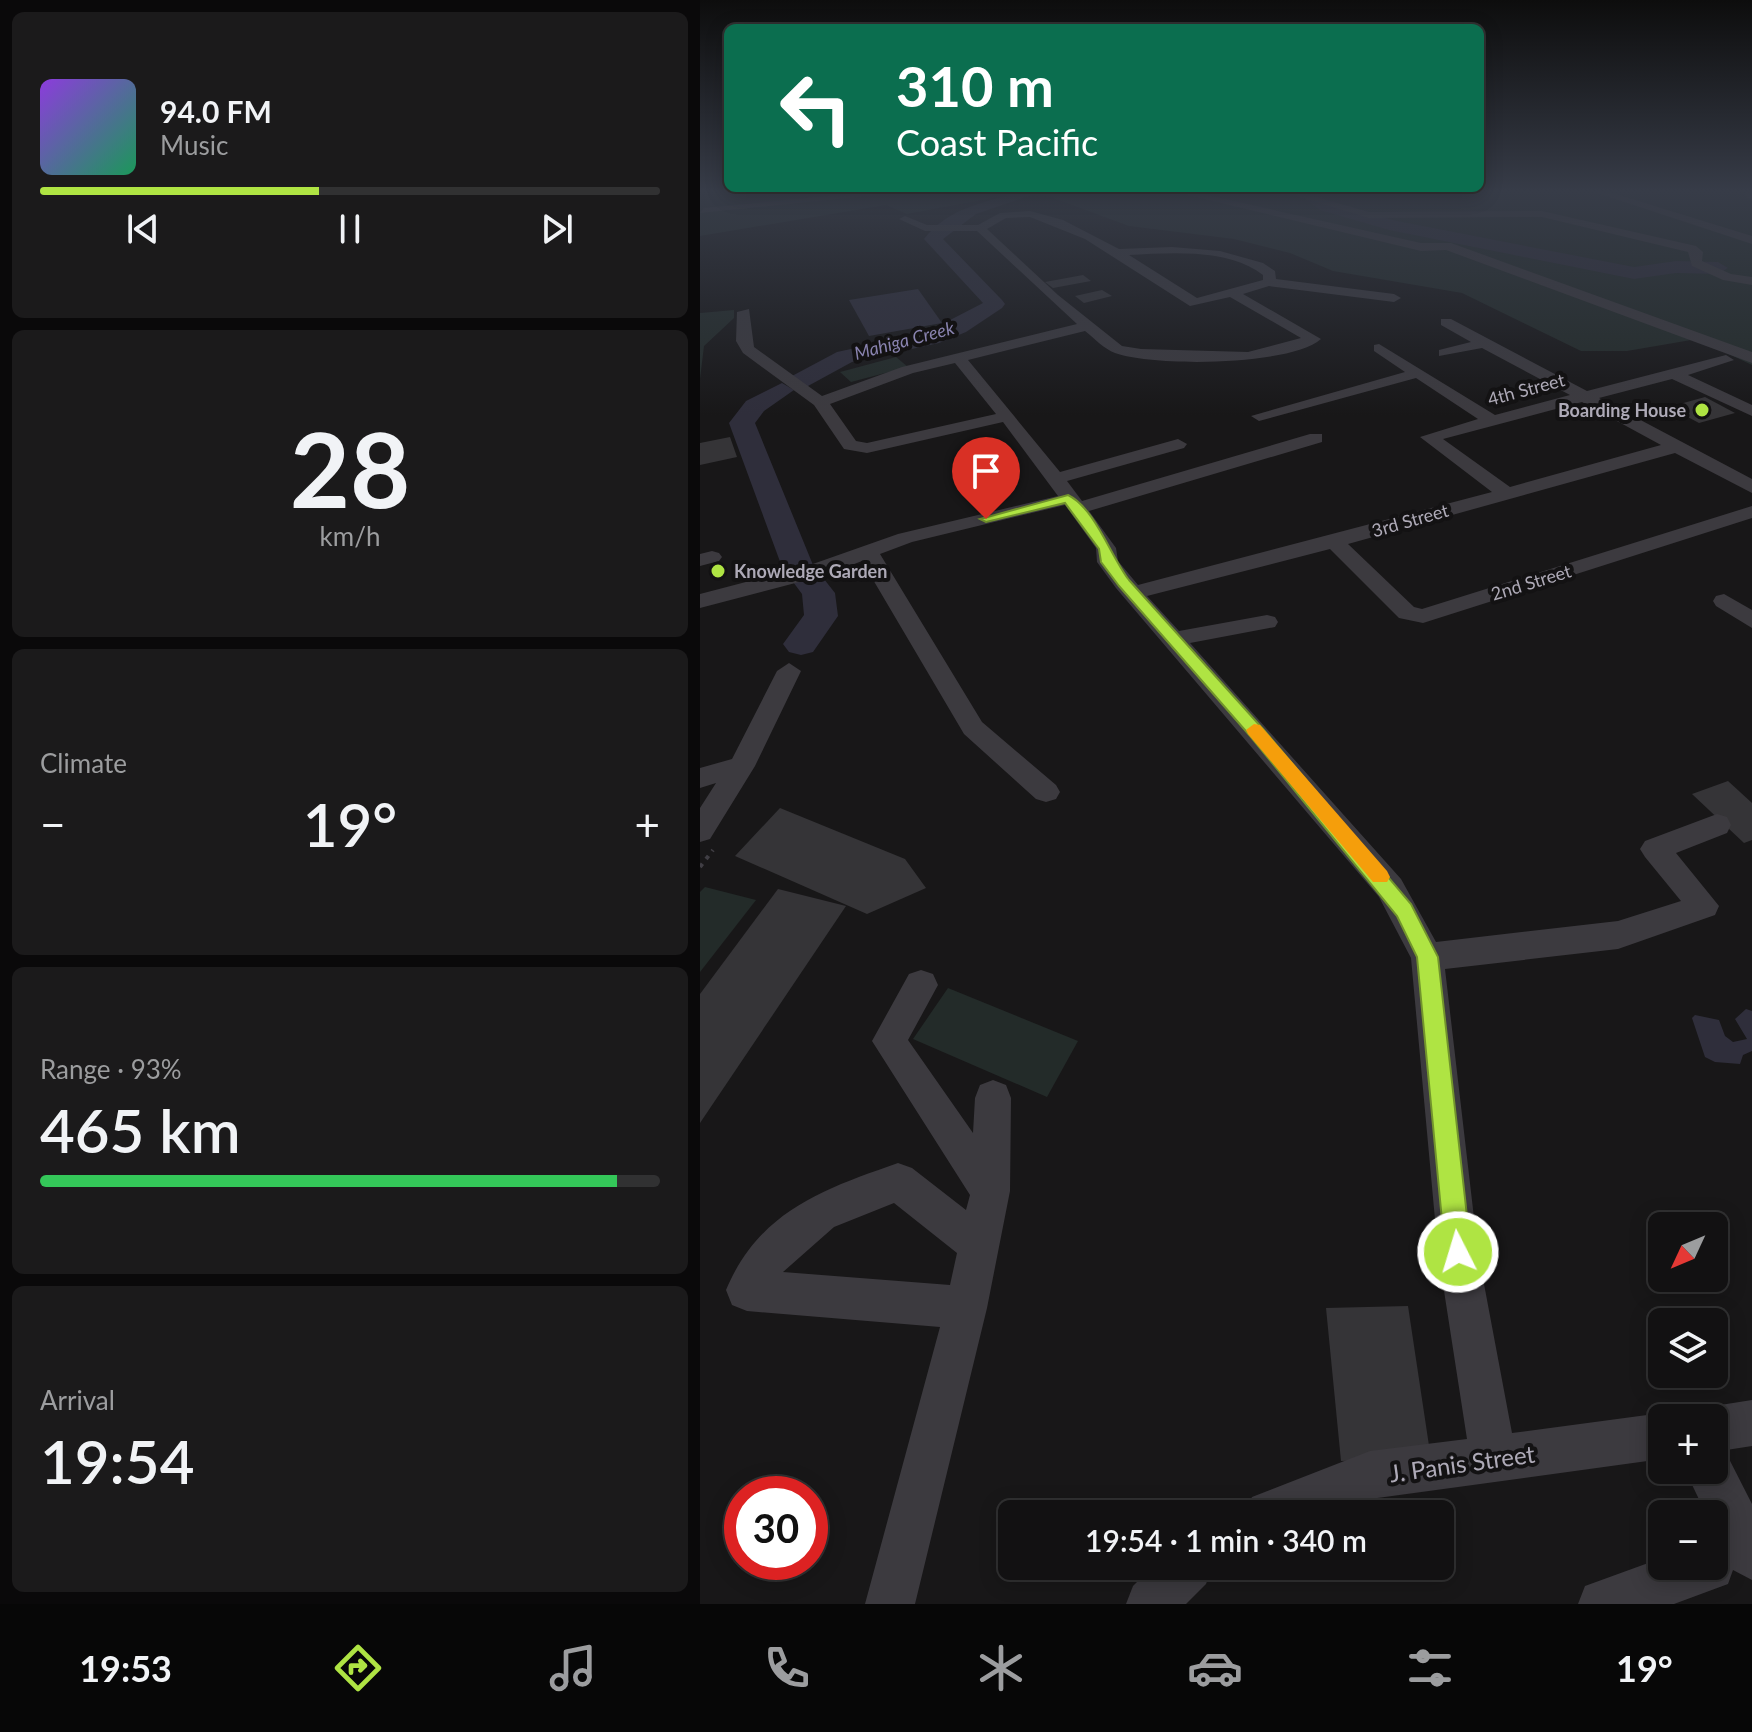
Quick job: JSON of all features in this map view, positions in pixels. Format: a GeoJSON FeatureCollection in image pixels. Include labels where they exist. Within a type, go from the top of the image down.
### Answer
{"type":"FeatureCollection","features":[{"type":"Feature","properties":{"kind":"street"},"geometry":{"type":"LineString","coordinates":[[1021,266],[1117,349],[1141,354],[1248,357],[1314,339],[1234,294]]}},
{"type":"Feature","properties":{"kind":"street"},"geometry":{"type":"LineString","coordinates":[[1135,266],[1193,302],[1234,294],[1269,282],[1394,298]]}},
{"type":"Feature","properties":{"kind":"street"},"geometry":{"type":"LineString","coordinates":[[1261,266],[1270,274],[1269,282]]}},
{"type":"Feature","properties":{"kind":"street"},"geometry":{"type":"LineString","coordinates":[[1503,266],[1703,337],[1752,358]]}},
{"type":"Feature","properties":{"kind":"street"},"geometry":{"type":"LineString","coordinates":[[1701,266],[1752,281]]}},
{"type":"Feature","properties":{"kind":"street"},"geometry":{"type":"LineString","coordinates":[[744,312],[743,341],[748,350],[820,402],[850,445],[867,448],[1008,416]]}},
{"type":"Feature","properties":{"kind":"street"},"geometry":{"type":"LineString","coordinates":[[1446,322],[1752,487]]}},
{"type":"Feature","properties":{"kind":"street"},"geometry":{"type":"LineString","coordinates":[[820,402],[908,370],[1087,326]]}},
{"type":"Feature","properties":{"kind":"street"},"geometry":{"type":"LineString","coordinates":[[1444,353],[1483,343]]}},
{"type":"Feature","properties":{"kind":"street"},"geometry":{"type":"LineString","coordinates":[[1379,348],[1490,419]]}},
{"type":"Feature","properties":{"kind":"street"},"geometry":{"type":"LineString","coordinates":[[958,357],[1008,416],[1106,548],[1108,562],[1390,888],[1427,957],[1458,1252],[1493,1458]]}},
{"type":"Feature","properties":{"kind":"street","name":"4th Street"},"geometry":{"type":"LineString","coordinates":[[1504,492],[1429,437],[1726,360]]}},
{"type":"Feature","properties":{"kind":"street"},"geometry":{"type":"LineString","coordinates":[[1259,416],[1418,373]]}},
{"type":"Feature","properties":{"kind":"street"},"geometry":{"type":"LineString","coordinates":[[1672,373],[1752,411]]}},
{"type":"Feature","properties":{"kind":"street"},"geometry":{"type":"LineString","coordinates":[[700,601],[818,570],[867,551],[1066,496],[1316,438]]}},
{"type":"Feature","properties":{"kind":"street"},"geometry":{"type":"LineString","coordinates":[[1066,496],[1178,444]]}},
{"type":"Feature","properties":{"kind":"street","name":"3rd Street"},"geometry":{"type":"LineString","coordinates":[[1144,590],[1334,542],[1504,492],[1675,447]]}},
{"type":"Feature","properties":{"kind":"street","name":"2nd Street"},"geometry":{"type":"LineString","coordinates":[[1334,542],[1407,613],[1423,616],[1752,512]]}},
{"type":"Feature","properties":{"kind":"street"},"geometry":{"type":"LineString","coordinates":[[867,551],[973,728],[1046,792]]}},
{"type":"Feature","properties":{"kind":"street"},"geometry":{"type":"LineString","coordinates":[[1724,601],[1752,621]]}},
{"type":"Feature","properties":{"kind":"street"},"geometry":{"type":"LineString","coordinates":[[1174,639],[1267,622]]}},
{"type":"Feature","properties":{"kind":"street"},"geometry":{"type":"LineString","coordinates":[[700,831],[742,766],[789,671]]}},
{"type":"Feature","properties":{"kind":"street"},"geometry":{"type":"LineString","coordinates":[[700,778],[742,766]]}},
{"type":"Feature","properties":{"kind":"street"},"geometry":{"type":"LineString","coordinates":[[1427,957],[1618,935],[1704,906],[1655,849],[1717,825]]}},
{"type":"Feature","properties":{"kind":"street"},"geometry":{"type":"LineString","coordinates":[[921,985],[889,1041],[990,1191]]}},
{"type":"Feature","properties":{"kind":"street"},"geometry":{"type":"LineString","coordinates":[[890,1604],[966,1308],[990,1191],[993,1098]]}},
{"type":"Feature","properties":{"kind":"street"},"geometry":{"type":"LineString","coordinates":[[966,1308],[747,1290],[756,1272],[776,1250],[832,1206],[898,1182],[979,1245]]}},
{"type":"Feature","properties":{"kind":"street"},"geometry":{"type":"LineString","coordinates":[[1728,1427],[1752,1423]]}},
{"type":"Feature","properties":{"kind":"street","name":"J. Panis Street"},"geometry":{"type":"LineString","coordinates":[[1305,1500],[1370,1475],[1648,1438]]}},
{"type":"Feature","properties":{"kind":"street"},"geometry":{"type":"LineString","coordinates":[[1603,1604],[1732,1560],[1713,1484]]}},
{"type":"Feature","properties":{"kind":"street"},"geometry":{"type":"LineString","coordinates":[[1151,1604],[1174,1580]]}},
{"type":"Feature","properties":{"kind":"shaded area"},"geometry":{"type":"Polygon","coordinates":[[[1321,266],[1752,266],[1752,365],[1697,339],[1627,351],[1581,351],[1462,293],[1333,271],[1321,266]]]}},
{"type":"Feature","properties":{"kind":"shaded area"},"geometry":{"type":"Polygon","coordinates":[[[918,289],[942,323],[869,336],[849,300],[918,289]]]}},
{"type":"Feature","properties":{"kind":"shaded area"},"geometry":{"type":"Polygon","coordinates":[[[734,310],[734,318],[704,346],[700,379],[700,313],[734,310]]]}},
{"type":"Feature","properties":{"kind":"shaded area"},"geometry":{"type":"Polygon","coordinates":[[[896,357],[908,367],[851,382],[840,372],[896,357]]]}},
{"type":"Feature","properties":{"kind":"shaded area"},"geometry":{"type":"Polygon","coordinates":[[[705,887],[756,900],[700,972],[700,892],[705,887]]]}},
{"type":"Feature","properties":{"kind":"shaded area"},"geometry":{"type":"Polygon","coordinates":[[[948,988],[1078,1041],[1047,1097],[913,1039],[948,988]]]}},
{"type":"Feature","properties":{"kind":"shaded area"},"geometry":{"type":"Polygon","coordinates":[[[1746,1009],[1752,1011],[1752,1051],[1743,1055],[1740,1064],[1715,1062],[1705,1057],[1692,1018],[1695,1015],[1719,1020],[1725,1036],[1733,1042],[1747,1039],[1735,1019],[1746,1009]]]}},
{"type":"Feature","properties":{"kind":"building"},"geometry":{"type":"Polygon","coordinates":[[[1083,275],[1091,281],[1053,288],[1045,282],[1083,275]]]}},
{"type":"Feature","properties":{"kind":"building"},"geometry":{"type":"Polygon","coordinates":[[[1102,290],[1112,296],[1084,303],[1075,296],[1102,290]]]}},
{"type":"Feature","properties":{"kind":"building","name":"Boarding House"},"geometry":{"type":"Polygon","coordinates":[[[1705,397],[1735,413],[1699,423],[1669,407],[1705,397]]]}},
{"type":"Feature","properties":{"kind":"building"},"geometry":{"type":"Polygon","coordinates":[[[730,437],[737,457],[700,465],[700,443],[730,437]]]}},
{"type":"Feature","properties":{"kind":"building"},"geometry":{"type":"Polygon","coordinates":[[[1728,781],[1752,803],[1752,840],[1744,843],[1692,794],[1728,781]]]}},
{"type":"Feature","properties":{"kind":"building"},"geometry":{"type":"Polygon","coordinates":[[[780,808],[905,859],[926,888],[867,914],[735,856],[780,808]]]}},
{"type":"Feature","properties":{"kind":"building"},"geometry":{"type":"Polygon","coordinates":[[[778,889],[846,906],[700,1123],[700,994],[778,889]]]}},
{"type":"Feature","properties":{"kind":"building"},"geometry":{"type":"Polygon","coordinates":[[[1408,1306],[1431,1459],[1341,1461],[1326,1308],[1408,1306]]]}},
{"type":"Feature","properties":{"kind":"waterway","name":"Mahiga Creek"},"geometry":{"type":"LineString","coordinates":[[800,381],[845,357],[931,338],[958,327],[995,304],[959,266]]}},
{"type":"Feature","properties":{"kind":"waterway"},"geometry":{"type":"LineString","coordinates":[[1598,266],[1634,273],[1676,267],[1718,268]]}},
{"type":"Feature","properties":{"kind":"waterway","name":"Mahiga Creek"},"geometry":{"type":"LineString","coordinates":[[782,390],[755,406],[742,423],[798,567],[818,593],[821,616],[801,644]]}},
{"type":"Feature","properties":{"kind":"slow traffic"},"geometry":{"type":"LineString","coordinates":[[1254,730],[1380,877]]}},
{"type":"Feature","properties":{"kind":"place","name":"Boarding House"},"geometry":{"type":"Point","coordinates":[1702,410]}},
{"type":"Feature","properties":{"kind":"place","name":"Knowledge Garden"},"geometry":{"type":"Point","coordinates":[718,571]}},
{"type":"Feature","properties":{"kind":"route"},"geometry":{"type":"LineString","coordinates":[[986,519],[1068,499],[1106,548],[1108,562],[1124,583],[1390,888],[1427,957],[1458,1252]]}}]}
